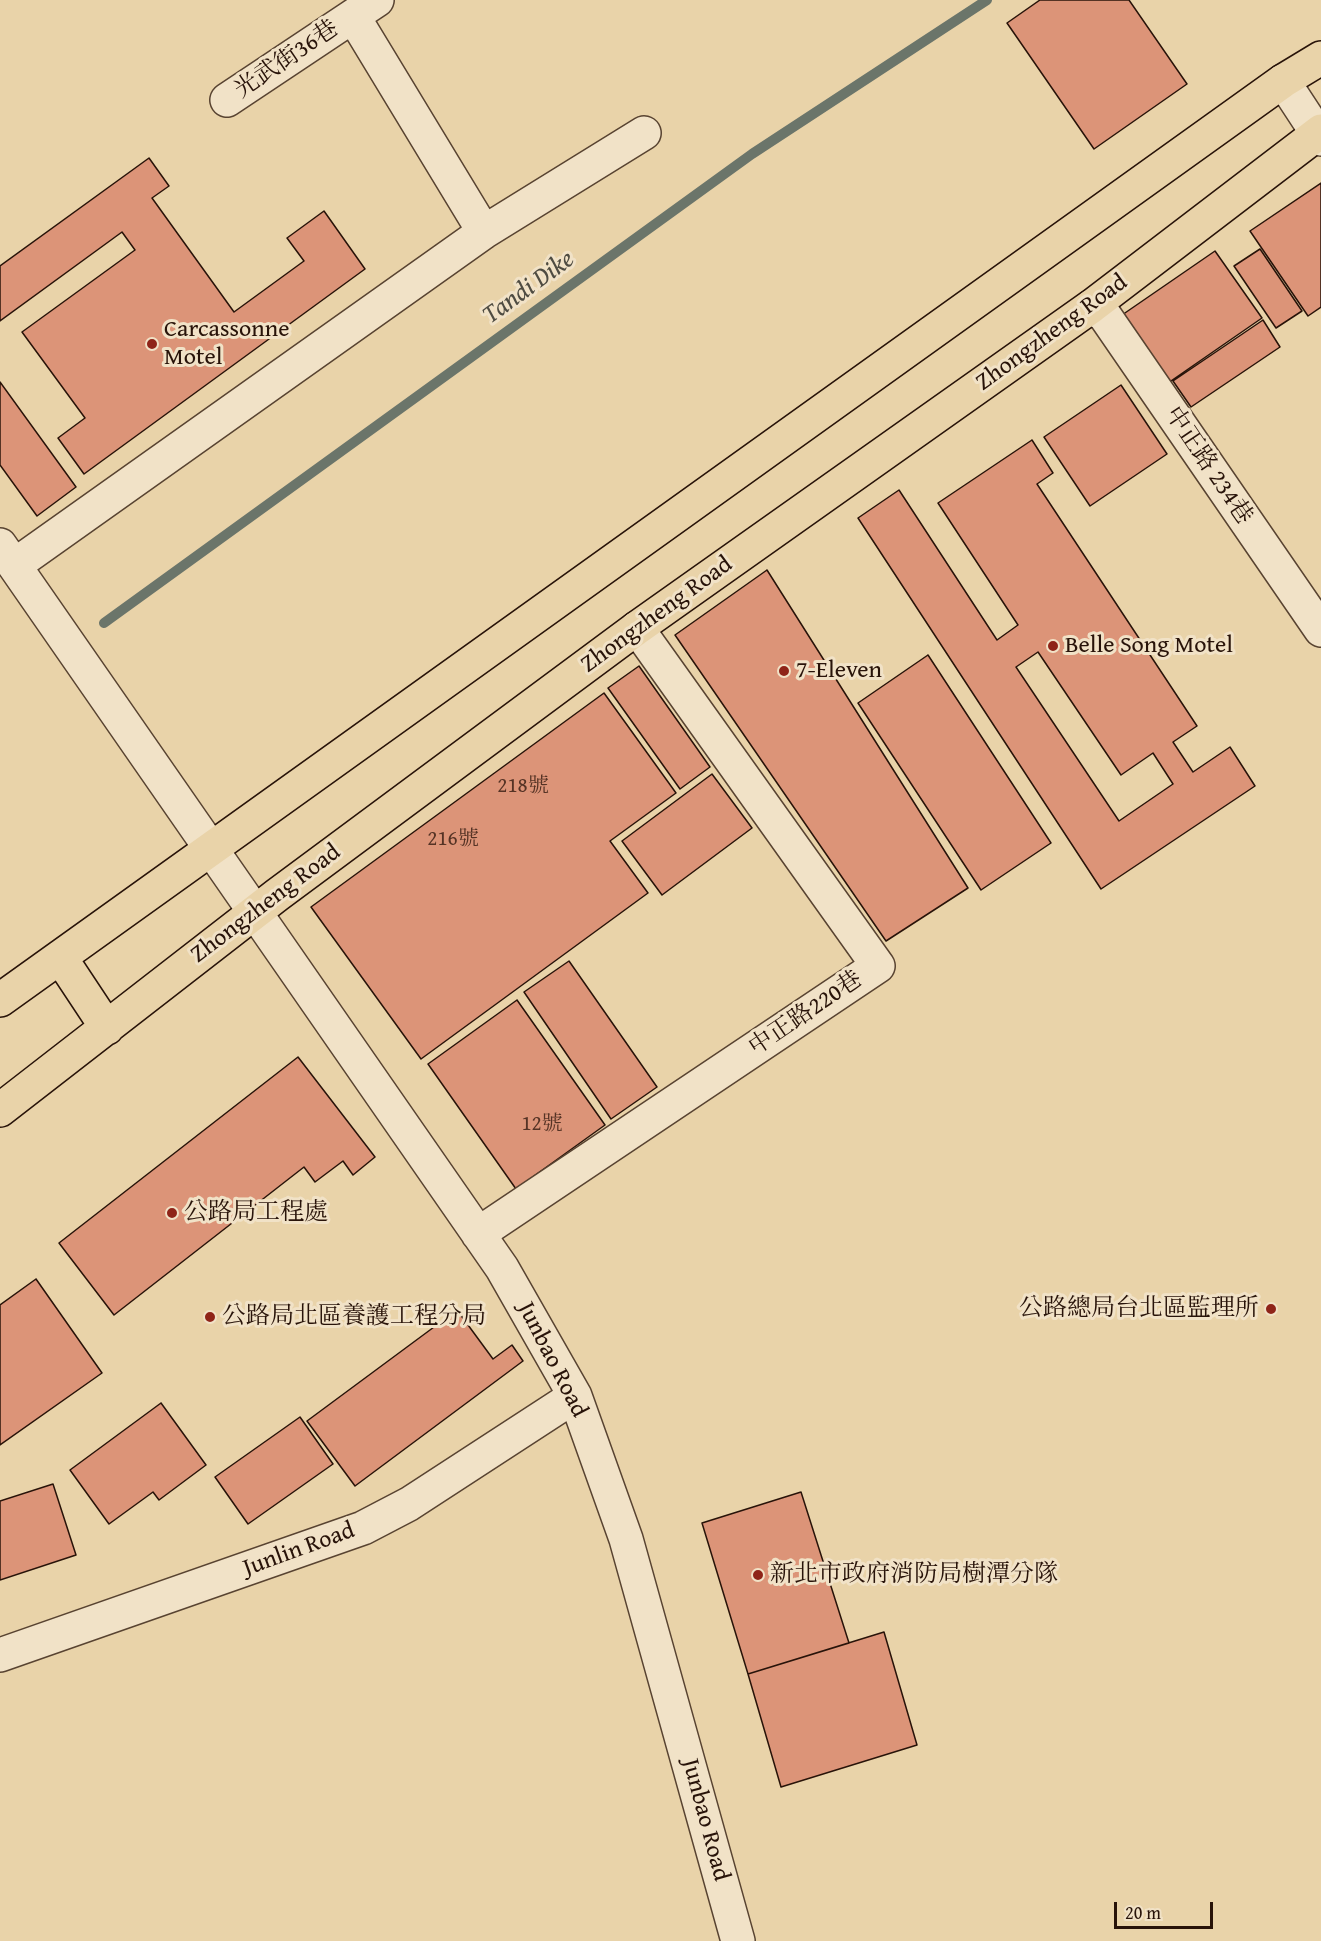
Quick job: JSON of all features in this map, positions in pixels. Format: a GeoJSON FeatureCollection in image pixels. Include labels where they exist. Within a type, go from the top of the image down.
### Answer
{"type":"FeatureCollection","features":[{"type":"Feature","properties":{"kind":"main road"},"geometry":{"type":"LineString","coordinates":[[0,1000],[1283,81],[1321,58]]}},
{"type":"Feature","properties":{"kind":"main road","name":"Zhongzheng Road"},"geometry":{"type":"LineString","coordinates":[[0,1110],[254,912],[637,628],[1092,306],[1320,134]]}},
{"type":"Feature","properties":{"kind":"main road"},"geometry":{"type":"LineString","coordinates":[[60,957],[107,1028]]}},
{"type":"Feature","properties":{"kind":"street","name":"光武街36巷"},"geometry":{"type":"LineString","coordinates":[[226,100],[365,8]]}},
{"type":"Feature","properties":{"kind":"street"},"geometry":{"type":"LineString","coordinates":[[365,8],[484,232]]}},
{"type":"Feature","properties":{"kind":"street"},"geometry":{"type":"LineString","coordinates":[[1283,81],[1320,134]]}},
{"type":"Feature","properties":{"kind":"street"},"geometry":{"type":"LineString","coordinates":[[7,555],[484,232],[644,133]]}},
{"type":"Feature","properties":{"kind":"street","name":"中正路 234巷"},"geometry":{"type":"LineString","coordinates":[[1092,306],[1105,316],[1321,630]]}},
{"type":"Feature","properties":{"kind":"street","name":"Junbao Road"},"geometry":{"type":"LineString","coordinates":[[7,555],[478,1234],[533,1317],[575,1396],[626,1539],[738,1941]]}},
{"type":"Feature","properties":{"kind":"street","name":"中正路220巷"},"geometry":{"type":"LineString","coordinates":[[478,1234],[878,966],[637,628]]}},
{"type":"Feature","properties":{"kind":"street","name":"Junlin Road"},"geometry":{"type":"LineString","coordinates":[[0,1655],[363,1528],[409,1504],[575,1396]]}},
{"type":"Feature","properties":{"kind":"building"},"geometry":{"type":"Polygon","coordinates":[[[1040,0],[1129,0],[1187,84],[1094,149],[1007,23],[1040,0]]]}},
{"type":"Feature","properties":{"kind":"building"},"geometry":{"type":"Polygon","coordinates":[[[149,158],[169,186],[152,198],[234,312],[304,261],[287,238],[324,211],[365,269],[84,474],[58,438],[85,418],[22,332],[135,250],[122,232],[0,321],[0,266],[149,158]]]}},
{"type":"Feature","properties":{"kind":"building"},"geometry":{"type":"Polygon","coordinates":[[[1321,183],[1321,307],[1308,316],[1250,231],[1321,183]]]}},
{"type":"Feature","properties":{"kind":"building"},"geometry":{"type":"Polygon","coordinates":[[[1260,249],[1302,311],[1276,328],[1234,266],[1260,249]]]}},
{"type":"Feature","properties":{"kind":"building"},"geometry":{"type":"Polygon","coordinates":[[[1215,251],[1262,318],[1168,383],[1122,315],[1215,251]]]}},
{"type":"Feature","properties":{"kind":"building"},"geometry":{"type":"Polygon","coordinates":[[[1263,320],[1280,347],[1191,407],[1173,381],[1263,320]]]}},
{"type":"Feature","properties":{"kind":"building"},"geometry":{"type":"Polygon","coordinates":[[[0,382],[76,487],[37,516],[0,465],[0,382]]]}},
{"type":"Feature","properties":{"kind":"building"},"geometry":{"type":"Polygon","coordinates":[[[1121,385],[1167,454],[1090,506],[1044,437],[1121,385]]]}},
{"type":"Feature","properties":{"kind":"building"},"geometry":{"type":"Polygon","coordinates":[[[1032,440],[1053,473],[1037,484],[1197,726],[1173,742],[1193,772],[1230,747],[1255,786],[1101,889],[858,518],[899,490],[997,640],[1018,625],[938,503],[1032,440]],[[1038,652],[1016,667],[1119,821],[1173,784],[1153,753],[1121,775],[1038,652]]]}},
{"type":"Feature","properties":{"kind":"building"},"geometry":{"type":"Polygon","coordinates":[[[767,570],[968,888],[886,941],[675,635],[767,570]]]}},
{"type":"Feature","properties":{"kind":"building"},"geometry":{"type":"Polygon","coordinates":[[[928,655],[1051,843],[981,890],[858,703],[928,655]]]}},
{"type":"Feature","properties":{"kind":"building"},"geometry":{"type":"Polygon","coordinates":[[[639,666],[710,767],[680,789],[608,688],[639,666]]]}},
{"type":"Feature","properties":{"kind":"building"},"geometry":{"type":"Polygon","coordinates":[[[604,693],[676,793],[610,841],[648,893],[421,1059],[311,907],[604,693]]]}},
{"type":"Feature","properties":{"kind":"building"},"geometry":{"type":"Polygon","coordinates":[[[712,774],[752,828],[662,895],[622,841],[712,774]]]}},
{"type":"Feature","properties":{"kind":"building"},"geometry":{"type":"Polygon","coordinates":[[[569,961],[657,1087],[611,1119],[524,992],[569,961]]]}},
{"type":"Feature","properties":{"kind":"building"},"geometry":{"type":"Polygon","coordinates":[[[517,1000],[605,1125],[516,1189],[428,1064],[517,1000]]]}},
{"type":"Feature","properties":{"kind":"building","name":"公路局工程處"},"geometry":{"type":"Polygon","coordinates":[[[298,1057],[375,1157],[353,1175],[343,1161],[315,1182],[304,1167],[114,1315],[59,1243],[298,1057]]]}},
{"type":"Feature","properties":{"kind":"building"},"geometry":{"type":"Polygon","coordinates":[[[36,1279],[102,1373],[0,1445],[0,1305],[36,1279]]]}},
{"type":"Feature","properties":{"kind":"building"},"geometry":{"type":"Polygon","coordinates":[[[457,1310],[493,1359],[512,1345],[523,1361],[355,1486],[307,1421],[457,1310]]]}},
{"type":"Feature","properties":{"kind":"building"},"geometry":{"type":"Polygon","coordinates":[[[161,1403],[206,1465],[159,1500],[153,1492],[109,1524],[70,1470],[161,1403]]]}},
{"type":"Feature","properties":{"kind":"building"},"geometry":{"type":"Polygon","coordinates":[[[300,1417],[333,1464],[248,1524],[215,1477],[300,1417]]]}},
{"type":"Feature","properties":{"kind":"building"},"geometry":{"type":"Polygon","coordinates":[[[53,1484],[76,1555],[0,1580],[0,1501],[53,1484]]]}},
{"type":"Feature","properties":{"kind":"building"},"geometry":{"type":"Polygon","coordinates":[[[801,1492],[849,1643],[748,1674],[702,1523],[801,1492]]]}},
{"type":"Feature","properties":{"kind":"building"},"geometry":{"type":"Polygon","coordinates":[[[884,1632],[917,1745],[781,1787],[748,1674],[884,1632]]]}},
{"type":"Feature","properties":{"kind":"waterway","name":"Tandi Dike"},"geometry":{"type":"LineString","coordinates":[[104,623],[752,154],[987,0]]}},
{"type":"Feature","properties":{"kind":"place","name":"Carcassonne Motel"},"geometry":{"type":"Point","coordinates":[152,344]}},
{"type":"Feature","properties":{"kind":"place","name":"Belle Song Motel"},"geometry":{"type":"Point","coordinates":[1053,646]}},
{"type":"Feature","properties":{"kind":"place","name":"7-Eleven"},"geometry":{"type":"Point","coordinates":[784,671]}},
{"type":"Feature","properties":{"kind":"place","name":"公路局工程處"},"geometry":{"type":"Point","coordinates":[172,1213]}},
{"type":"Feature","properties":{"kind":"place","name":"公路總局台北區監理所"},"geometry":{"type":"Point","coordinates":[1271,1309]}},
{"type":"Feature","properties":{"kind":"place","name":"公路局北區養護工程分局"},"geometry":{"type":"Point","coordinates":[210,1317]}},
{"type":"Feature","properties":{"kind":"place","name":"新北市政府消防局樹潭分隊"},"geometry":{"type":"Point","coordinates":[758,1575]}}]}
